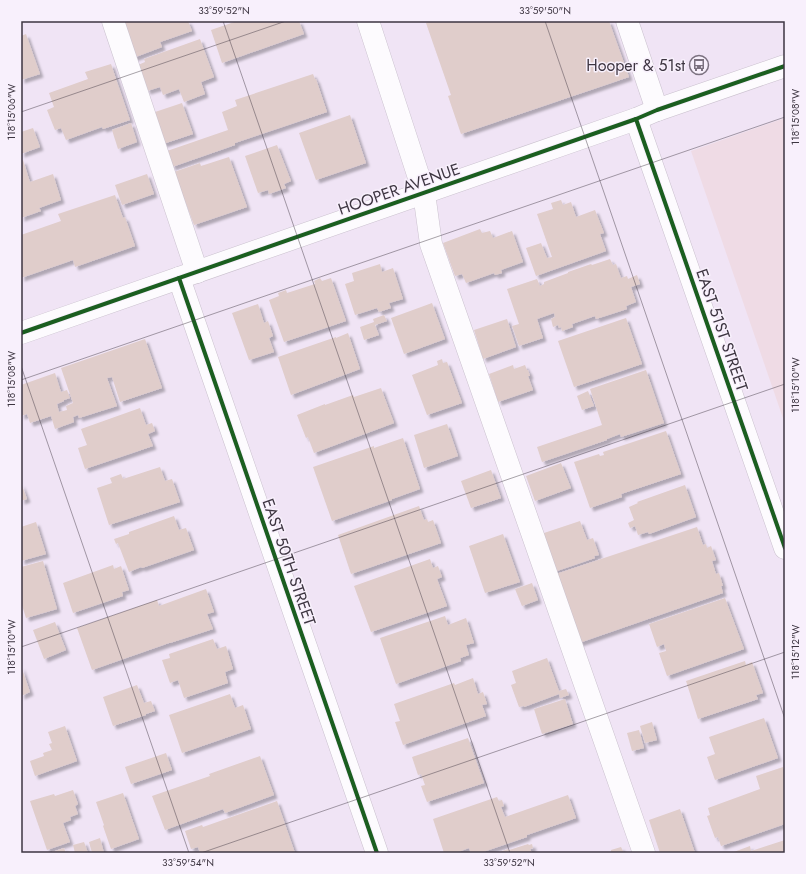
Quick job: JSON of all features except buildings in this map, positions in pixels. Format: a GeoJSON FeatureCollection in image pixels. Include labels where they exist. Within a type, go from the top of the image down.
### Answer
{"type":"FeatureCollection","features":[{"type":"Feature","properties":{"kind":"street","name":"EAST 50TH STREET"},"geometry":{"type":"LineString","coordinates":[[113,21],[188,275],[377,853]]}},
{"type":"Feature","properties":{"kind":"street"},"geometry":{"type":"LineString","coordinates":[[368,21],[424,192],[431,244],[644,853]]}},
{"type":"Feature","properties":{"kind":"street"},"geometry":{"type":"LineString","coordinates":[[627,21],[657,110]]}},
{"type":"Feature","properties":{"kind":"street","name":"HOOPER AVENUE"},"geometry":{"type":"LineString","coordinates":[[21,333],[785,66]]}},
{"type":"Feature","properties":{"kind":"street","name":"EAST 51ST STREET"},"geometry":{"type":"LineString","coordinates":[[636,119],[785,548]]}},
{"type":"Feature","properties":{"kind":"shaded area"},"geometry":{"type":"Polygon","coordinates":[[[785,118],[785,424],[691,151],[785,118]]]}},
{"type":"Feature","properties":{"kind":"cycle path"},"geometry":{"type":"LineString","coordinates":[[21,333],[785,66]]}},
{"type":"Feature","properties":{"kind":"cycle path"},"geometry":{"type":"LineString","coordinates":[[636,119],[785,548]]}},
{"type":"Feature","properties":{"kind":"cycle path"},"geometry":{"type":"LineString","coordinates":[[179,278],[377,853]]}},
{"type":"Feature","properties":{"kind":"place","name":"Hooper & 51st"},"geometry":{"type":"Point","coordinates":[699,65]}}]}
